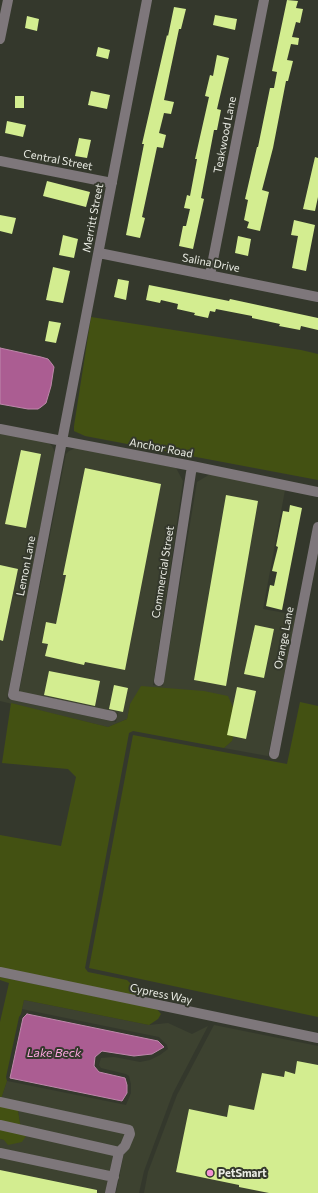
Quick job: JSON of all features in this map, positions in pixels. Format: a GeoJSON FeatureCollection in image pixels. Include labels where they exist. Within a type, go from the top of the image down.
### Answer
{"type":"FeatureCollection","features":[{"type":"Feature","properties":{"kind":"street"},"geometry":{"type":"LineString","coordinates":[[0,39],[8,0]]}},
{"type":"Feature","properties":{"kind":"street","name":"Merritt Street"},"geometry":{"type":"LineString","coordinates":[[62,441],[147,0]]}},
{"type":"Feature","properties":{"kind":"street","name":"Teakwood Lane"},"geometry":{"type":"LineString","coordinates":[[210,275],[264,0]]}},
{"type":"Feature","properties":{"kind":"street","name":"Central Street"},"geometry":{"type":"LineString","coordinates":[[0,161],[112,183]]}},
{"type":"Feature","properties":{"kind":"street","name":"Salina Drive"},"geometry":{"type":"LineString","coordinates":[[99,253],[318,297]]}},
{"type":"Feature","properties":{"kind":"street","name":"Anchor Road"},"geometry":{"type":"LineString","coordinates":[[0,429],[318,492]]}},
{"type":"Feature","properties":{"kind":"street","name":"Lemon Lane"},"geometry":{"type":"LineString","coordinates":[[62,441],[13,695],[112,716]]}},
{"type":"Feature","properties":{"kind":"street","name":"Commercial Street"},"geometry":{"type":"LineString","coordinates":[[159,681],[192,466]]}},
{"type":"Feature","properties":{"kind":"street","name":"Orange Lane"},"geometry":{"type":"LineString","coordinates":[[274,754],[318,527]]}},
{"type":"Feature","properties":{"kind":"street","name":"Cypress Way"},"geometry":{"type":"LineString","coordinates":[[0,972],[318,1038]]}},
{"type":"Feature","properties":{"kind":"street"},"geometry":{"type":"LineString","coordinates":[[0,1102],[129,1130],[130,1134],[126,1146],[119,1152],[110,1193]]}},
{"type":"Feature","properties":{"kind":"street"},"geometry":{"type":"LineString","coordinates":[[0,1125],[119,1152]]}},
{"type":"Feature","properties":{"kind":"street"},"geometry":{"type":"LineString","coordinates":[[0,1153],[114,1177]]}},
{"type":"Feature","properties":{"kind":"shaded area"},"geometry":{"type":"Polygon","coordinates":[[[0,432],[46,441],[52,446],[55,452],[7,699],[116,722],[118,713],[19,692],[66,454],[76,448],[176,468],[183,481],[153,685],[163,686],[197,482],[212,473],[285,490],[263,609],[296,615],[268,756],[224,748],[232,741],[130,704],[127,719],[108,727],[0,701],[0,432]]]}},
{"type":"Feature","properties":{"kind":"shaded area"},"geometry":{"type":"Polygon","coordinates":[[[24,1000],[149,1025],[168,1023],[192,1034],[208,1026],[173,1093],[144,1171],[139,1193],[116,1193],[125,1148],[115,1146],[105,1193],[0,1193],[0,1139],[4,1140],[26,1136],[20,1123],[17,1104],[0,1102],[7,1081],[126,1105],[131,1093],[129,1076],[101,1068],[99,1065],[101,1058],[114,1057],[140,1062],[150,1060],[168,1049],[167,1045],[159,1037],[22,1009],[24,1000]]]}},
{"type":"Feature","properties":{"kind":"shaded area"},"geometry":{"type":"Polygon","coordinates":[[[214,1025],[318,1046],[318,1193],[144,1193],[148,1172],[177,1095],[214,1025]]]}},
{"type":"Feature","properties":{"kind":"green space"},"geometry":{"type":"Polygon","coordinates":[[[91,317],[301,350],[318,354],[318,480],[85,436],[74,431],[91,317]]]}},
{"type":"Feature","properties":{"kind":"green space"},"geometry":{"type":"Polygon","coordinates":[[[141,686],[204,691],[228,696],[238,718],[232,741],[224,748],[133,731],[129,733],[85,968],[88,972],[127,980],[145,998],[0,968],[0,835],[61,846],[76,777],[68,769],[2,763],[11,703],[108,727],[127,719],[130,704],[141,686]]]}},
{"type":"Feature","properties":{"kind":"green space"},"geometry":{"type":"Polygon","coordinates":[[[300,702],[318,706],[318,1017],[89,968],[133,735],[287,764],[300,702]]]}},
{"type":"Feature","properties":{"kind":"green space"},"geometry":{"type":"Polygon","coordinates":[[[0,977],[157,1009],[161,1014],[158,1019],[149,1025],[24,1000],[6,1077],[7,1081],[0,1102],[0,1022],[9,983],[0,980],[0,977]]]}},
{"type":"Feature","properties":{"kind":"green space"},"geometry":{"type":"Polygon","coordinates":[[[0,1102],[17,1104],[20,1123],[26,1136],[22,1142],[8,1145],[4,1140],[0,1139],[0,1102]]]}},
{"type":"Feature","properties":{"kind":"water"},"geometry":{"type":"Polygon","coordinates":[[[0,348],[48,359],[54,367],[46,403],[38,409],[28,409],[0,404],[0,348]]]}},
{"type":"Feature","properties":{"kind":"water","name":"Lake Beck"},"geometry":{"type":"Polygon","coordinates":[[[27,1014],[158,1041],[164,1047],[152,1054],[134,1056],[102,1051],[95,1057],[94,1066],[99,1072],[125,1078],[127,1093],[122,1101],[10,1078],[23,1018],[27,1014]]]}},
{"type":"Feature","properties":{"kind":"building"},"geometry":{"type":"Polygon","coordinates":[[[287,0],[298,1],[296,8],[303,9],[300,23],[296,22],[292,37],[299,38],[298,45],[291,44],[287,60],[293,61],[288,81],[286,81],[273,148],[262,190],[269,192],[260,231],[247,228],[249,222],[244,220],[248,200],[245,199],[258,147],[270,88],[274,88],[277,72],[272,71],[287,0]]]}},
{"type":"Feature","properties":{"kind":"building"},"geometry":{"type":"Polygon","coordinates":[[[174,7],[186,9],[181,29],[179,29],[164,100],[174,102],[171,114],[164,113],[159,133],[166,135],[163,148],[157,147],[142,217],[145,218],[140,238],[126,235],[144,144],[142,144],[174,7]]]}},
{"type":"Feature","properties":{"kind":"building"},"geometry":{"type":"Polygon","coordinates":[[[215,15],[237,19],[235,30],[213,25],[215,15]]]}},
{"type":"Feature","properties":{"kind":"building"},"geometry":{"type":"Polygon","coordinates":[[[27,16],[39,19],[37,31],[25,28],[27,16]]]}},
{"type":"Feature","properties":{"kind":"building"},"geometry":{"type":"Polygon","coordinates":[[[98,47],[110,50],[108,59],[96,56],[98,47]]]}},
{"type":"Feature","properties":{"kind":"building"},"geometry":{"type":"Polygon","coordinates":[[[217,55],[229,58],[217,109],[221,110],[217,130],[214,130],[201,198],[204,199],[193,249],[179,246],[183,226],[186,226],[190,209],[184,208],[187,195],[190,196],[197,159],[195,159],[209,97],[205,96],[210,75],[213,76],[217,55]]]}},
{"type":"Feature","properties":{"kind":"building"},"geometry":{"type":"Polygon","coordinates":[[[91,91],[110,95],[107,109],[88,105],[91,91]]]}},
{"type":"Feature","properties":{"kind":"building"},"geometry":{"type":"Polygon","coordinates":[[[15,96],[24,96],[24,108],[15,108],[15,96]]]}},
{"type":"Feature","properties":{"kind":"building"},"geometry":{"type":"Polygon","coordinates":[[[7,121],[26,125],[23,137],[5,133],[7,121]]]}},
{"type":"Feature","properties":{"kind":"building"},"geometry":{"type":"Polygon","coordinates":[[[79,138],[91,140],[87,158],[75,156],[79,138]]]}},
{"type":"Feature","properties":{"kind":"building"},"geometry":{"type":"Polygon","coordinates":[[[315,157],[318,158],[318,197],[315,211],[303,209],[315,157]]]}},
{"type":"Feature","properties":{"kind":"building"},"geometry":{"type":"Polygon","coordinates":[[[47,181],[90,192],[86,207],[43,196],[47,181]]]}},
{"type":"Feature","properties":{"kind":"building"},"geometry":{"type":"Polygon","coordinates":[[[0,215],[16,218],[12,234],[0,231],[0,215]]]}},
{"type":"Feature","properties":{"kind":"building"},"geometry":{"type":"Polygon","coordinates":[[[294,220],[315,225],[306,271],[292,268],[298,236],[291,235],[294,220]]]}},
{"type":"Feature","properties":{"kind":"building"},"geometry":{"type":"Polygon","coordinates":[[[63,235],[78,239],[74,258],[59,255],[63,235]]]}},
{"type":"Feature","properties":{"kind":"building"},"geometry":{"type":"Polygon","coordinates":[[[238,236],[251,239],[248,256],[235,253],[238,236]]]}},
{"type":"Feature","properties":{"kind":"building"},"geometry":{"type":"Polygon","coordinates":[[[53,267],[70,271],[63,303],[46,300],[53,267]]]}},
{"type":"Feature","properties":{"kind":"building"},"geometry":{"type":"Polygon","coordinates":[[[118,279],[129,281],[126,300],[114,297],[118,279]]]}},
{"type":"Feature","properties":{"kind":"building"},"geometry":{"type":"Polygon","coordinates":[[[149,285],[229,301],[230,299],[318,318],[318,330],[301,326],[300,330],[279,326],[280,324],[252,318],[252,316],[216,309],[215,312],[210,311],[208,318],[194,315],[195,313],[177,309],[178,304],[161,300],[160,303],[146,300],[149,285]]]}},
{"type":"Feature","properties":{"kind":"building"},"geometry":{"type":"Polygon","coordinates":[[[49,321],[61,323],[56,343],[45,341],[49,321]]]}},
{"type":"Feature","properties":{"kind":"building"},"geometry":{"type":"Polygon","coordinates":[[[21,450],[41,454],[26,528],[5,524],[21,450]]]}},
{"type":"Feature","properties":{"kind":"building"},"geometry":{"type":"Polygon","coordinates":[[[85,468],[161,484],[125,670],[85,662],[84,665],[45,656],[48,644],[42,643],[46,622],[56,624],[66,575],[63,575],[85,468]]]}},
{"type":"Feature","properties":{"kind":"building"},"geometry":{"type":"Polygon","coordinates":[[[226,495],[258,501],[226,686],[194,680],[226,495]]]}},
{"type":"Feature","properties":{"kind":"building"},"geometry":{"type":"Polygon","coordinates":[[[290,505],[302,508],[282,610],[266,606],[270,585],[274,586],[277,572],[272,571],[278,547],[276,546],[283,511],[289,512],[290,505]]]}},
{"type":"Feature","properties":{"kind":"building"},"geometry":{"type":"Polygon","coordinates":[[[0,565],[18,569],[3,641],[0,640],[0,565]]]}},
{"type":"Feature","properties":{"kind":"building"},"geometry":{"type":"Polygon","coordinates":[[[255,625],[274,629],[264,678],[244,674],[255,625]]]}},
{"type":"Feature","properties":{"kind":"building"},"geometry":{"type":"Polygon","coordinates":[[[49,671],[100,681],[95,706],[44,695],[49,671]]]}},
{"type":"Feature","properties":{"kind":"building"},"geometry":{"type":"Polygon","coordinates":[[[114,685],[128,688],[123,712],[109,709],[114,685]]]}},
{"type":"Feature","properties":{"kind":"building"},"geometry":{"type":"Polygon","coordinates":[[[237,687],[256,691],[246,739],[227,735],[237,687]]]}},
{"type":"Feature","properties":{"kind":"building"},"geometry":{"type":"Polygon","coordinates":[[[297,1061],[318,1065],[318,1193],[269,1193],[176,1172],[189,1109],[227,1117],[229,1105],[254,1110],[262,1073],[284,1077],[285,1071],[295,1074],[297,1061]]]}},
{"type":"Feature","properties":{"kind":"building"},"geometry":{"type":"Polygon","coordinates":[[[0,1170],[97,1190],[97,1193],[0,1193],[0,1170]]]}},
{"type":"Feature","properties":{"kind":"place","name":"PetSmart"},"geometry":{"type":"Point","coordinates":[210,1173]}}]}
